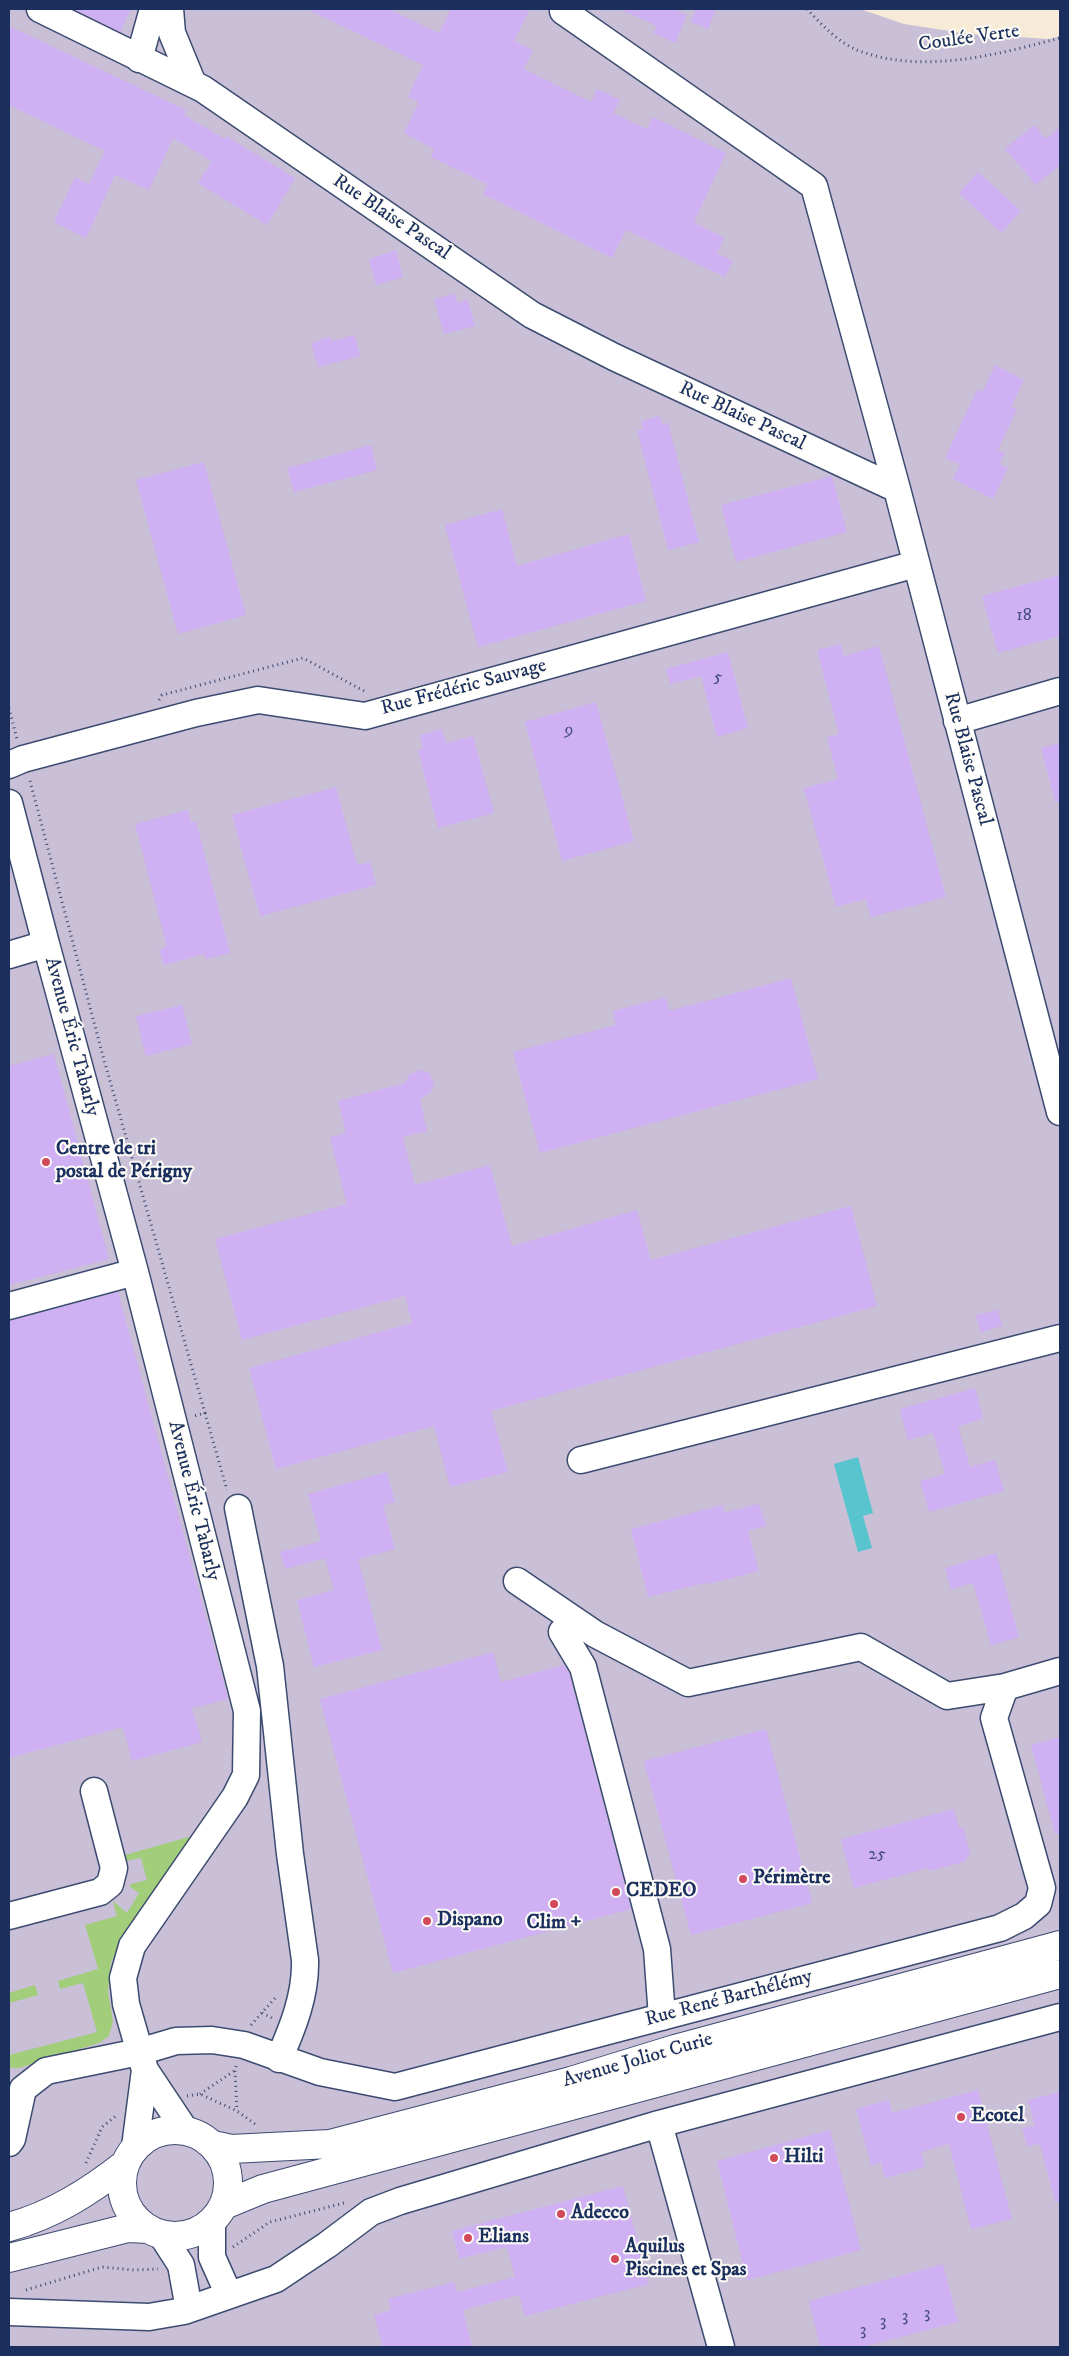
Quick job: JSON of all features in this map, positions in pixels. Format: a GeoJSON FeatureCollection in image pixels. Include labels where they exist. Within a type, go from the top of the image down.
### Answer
{"type":"FeatureCollection","features":[{"type":"Feature","properties":{"kind":"main road","name":"Avenue Joliot Curie"},"geometry":{"type":"LineString","coordinates":[[213,2145],[231,2149],[330,2144],[571,2081],[675,2049],[1060,1945]]}},
{"type":"Feature","properties":{"kind":"main road","name":"Avenue Joliot Curie"},"geometry":{"type":"LineString","coordinates":[[218,2213],[263,2189],[1060,1974]]}},
{"type":"Feature","properties":{"kind":"main road"},"geometry":{"type":"LineString","coordinates":[[9,2227],[31,2220],[88,2192],[130,2156],[149,2136],[166,2130],[185,2130],[200,2136],[213,2145],[222,2158],[228,2174],[228,2190],[218,2213],[197,2232],[179,2236],[128,2228],[9,2258]]}},
{"type":"Feature","properties":{"kind":"main road"},"geometry":{"type":"LineString","coordinates":[[130,2156],[122,2177],[125,2201],[131,2212],[155,2232]]}},
{"type":"Feature","properties":{"kind":"street","name":"Rue Blaise Pascal"},"geometry":{"type":"LineString","coordinates":[[40,9],[203,89],[532,315],[614,357],[897,489],[1060,1112]]}},
{"type":"Feature","properties":{"kind":"street"},"geometry":{"type":"LineString","coordinates":[[139,59],[153,9]]}},
{"type":"Feature","properties":{"kind":"street"},"geometry":{"type":"LineString","coordinates":[[170,9],[172,33],[193,84]]}},
{"type":"Feature","properties":{"kind":"street"},"geometry":{"type":"LineString","coordinates":[[563,11],[814,186],[897,489]]}},
{"type":"Feature","properties":{"kind":"street","name":"Rue Frédéric Sauvage"},"geometry":{"type":"LineString","coordinates":[[16,762],[196,713],[258,700],[365,716],[916,564]]}},
{"type":"Feature","properties":{"kind":"street"},"geometry":{"type":"LineString","coordinates":[[957,721],[1060,690]]}},
{"type":"Feature","properties":{"kind":"street"},"geometry":{"type":"LineString","coordinates":[[9,803],[46,944]]}},
{"type":"Feature","properties":{"kind":"street","name":"Avenue Éric Tabarly"},"geometry":{"type":"LineString","coordinates":[[9,955],[46,944],[135,1272],[247,1711],[246,1774],[235,1796],[132,1946],[123,1978],[126,2004],[142,2061],[185,2130]]}},
{"type":"Feature","properties":{"kind":"street"},"geometry":{"type":"LineString","coordinates":[[9,1306],[135,1272]]}},
{"type":"Feature","properties":{"kind":"street"},"geometry":{"type":"LineString","coordinates":[[581,1460],[1060,1338]]}},
{"type":"Feature","properties":{"kind":"street"},"geometry":{"type":"LineString","coordinates":[[233,1503],[270,1666],[305,1976],[292,2028],[279,2059]]}},
{"type":"Feature","properties":{"kind":"street"},"geometry":{"type":"LineString","coordinates":[[517,1581],[595,1634],[688,1683],[861,1647],[947,1696],[1005,1687],[1060,1671]]}},
{"type":"Feature","properties":{"kind":"street"},"geometry":{"type":"LineString","coordinates":[[562,1632],[583,1667],[654,1939],[662,2017]]}},
{"type":"Feature","properties":{"kind":"street","name":"Rue René Barthélémy"},"geometry":{"type":"LineString","coordinates":[[16,2085],[46,2071],[142,2061],[176,2042],[212,2040],[244,2045],[320,2072],[395,2087],[1000,1928],[1049,1906],[1042,1888],[994,1718],[1005,1687]]}},
{"type":"Feature","properties":{"kind":"street"},"geometry":{"type":"LineString","coordinates":[[9,1916],[100,1892],[110,1884],[114,1868],[94,1791]]}},
{"type":"Feature","properties":{"kind":"street"},"geometry":{"type":"LineString","coordinates":[[15,2311],[149,2317],[190,2309],[276,2279],[328,2245],[371,2212],[400,2201],[659,2124],[1060,2017]]}},
{"type":"Feature","properties":{"kind":"street","name":"Avenue Éric Tabarly"},"geometry":{"type":"LineString","coordinates":[[130,2156],[142,2061]]}},
{"type":"Feature","properties":{"kind":"street"},"geometry":{"type":"LineString","coordinates":[[9,2143],[16,2085]]}},
{"type":"Feature","properties":{"kind":"street"},"geometry":{"type":"LineString","coordinates":[[659,2124],[721,2347]]}},
{"type":"Feature","properties":{"kind":"street"},"geometry":{"type":"LineString","coordinates":[[218,2213],[212,2257],[229,2294]]}},
{"type":"Feature","properties":{"kind":"street"},"geometry":{"type":"LineString","coordinates":[[155,2232],[181,2265],[190,2309]]}},
{"type":"Feature","properties":{"kind":"path","name":"Coulée Verte"},"geometry":{"type":"LineString","coordinates":[[807,9],[827,30],[856,50],[904,63],[967,58],[1024,48],[1060,38]]}},
{"type":"Feature","properties":{"kind":"path"},"geometry":{"type":"LineString","coordinates":[[16,762],[205,1413],[233,1503]]}},
{"type":"Feature","properties":{"kind":"path"},"geometry":{"type":"LineString","coordinates":[[172,1422],[205,1413]]}},
{"type":"Feature","properties":{"kind":"path"},"geometry":{"type":"LineString","coordinates":[[249,2031],[251,2024],[292,1980],[305,1976]]}},
{"type":"Feature","properties":{"kind":"path"},"geometry":{"type":"LineString","coordinates":[[237,2063],[235,2070],[237,2111]]}},
{"type":"Feature","properties":{"kind":"path"},"geometry":{"type":"LineString","coordinates":[[185,2096],[200,2094],[235,2070]]}},
{"type":"Feature","properties":{"kind":"path"},"geometry":{"type":"LineString","coordinates":[[200,2094],[237,2111],[260,2130]]}},
{"type":"Feature","properties":{"kind":"path"},"geometry":{"type":"LineString","coordinates":[[86,2166],[102,2127],[111,2118],[124,2111]]}},
{"type":"Feature","properties":{"kind":"path"},"geometry":{"type":"LineString","coordinates":[[230,2249],[270,2222],[356,2200],[365,2203],[371,2212]]}},
{"type":"Feature","properties":{"kind":"path"},"geometry":{"type":"LineString","coordinates":[[15,2311],[27,2289],[55,2280],[102,2267],[134,2270],[162,2268]]}},
{"type":"Feature","properties":{"kind":"shaded area"},"geometry":{"type":"Polygon","coordinates":[[[9,9],[860,9],[904,24],[969,34],[1049,39],[1060,36],[1060,2347],[9,2347],[9,9]]]}},
{"type":"Feature","properties":{"kind":"green space"},"geometry":{"type":"Polygon","coordinates":[[[192,1836],[111,1962],[108,1992],[113,2021],[109,2036],[99,2043],[19,2068],[9,2068],[9,2055],[97,2032],[83,1983],[60,1989],[58,1981],[98,1969],[85,1925],[117,1916],[113,1901],[127,1913],[139,1893],[130,1887],[131,1884],[147,1880],[141,1858],[125,1861],[125,1855],[192,1836]]]}},
{"type":"Feature","properties":{"kind":"green space"},"geometry":{"type":"Polygon","coordinates":[[[35,1985],[38,1995],[9,2003],[9,1993],[35,1985]]]}},
{"type":"Feature","properties":{"kind":"water"},"geometry":{"type":"Polygon","coordinates":[[[858,1457],[873,1513],[863,1516],[872,1548],[858,1552],[834,1464],[858,1457]]]}},
{"type":"Feature","properties":{"kind":"building"},"geometry":{"type":"Polygon","coordinates":[[[74,9],[131,9],[120,32],[74,9]]]}},
{"type":"Feature","properties":{"kind":"building"},"geometry":{"type":"Polygon","coordinates":[[[307,9],[388,9],[439,33],[451,9],[530,9],[514,41],[533,50],[524,69],[591,102],[597,89],[620,100],[613,113],[647,129],[653,117],[726,153],[694,222],[724,238],[717,253],[733,261],[725,277],[626,230],[612,258],[483,194],[487,184],[431,157],[434,149],[404,133],[419,102],[408,97],[423,65],[307,9]]]}},
{"type":"Feature","properties":{"kind":"building"},"geometry":{"type":"Polygon","coordinates":[[[620,9],[674,9],[687,15],[675,43],[653,33],[657,26],[620,9]]]}},
{"type":"Feature","properties":{"kind":"building"},"geometry":{"type":"Polygon","coordinates":[[[696,9],[716,9],[708,29],[691,22],[696,9]]]}},
{"type":"Feature","properties":{"kind":"building"},"geometry":{"type":"Polygon","coordinates":[[[9,26],[186,110],[184,115],[225,139],[226,136],[295,178],[267,225],[198,183],[212,161],[173,138],[149,190],[115,175],[86,238],[54,222],[75,177],[89,184],[105,151],[9,105],[9,26]]]}},
{"type":"Feature","properties":{"kind":"building"},"geometry":{"type":"Polygon","coordinates":[[[1034,125],[1046,139],[1060,127],[1060,165],[1036,185],[1005,149],[1034,125]]]}},
{"type":"Feature","properties":{"kind":"building"},"geometry":{"type":"Polygon","coordinates":[[[978,172],[1021,211],[1001,233],[959,193],[978,172]]]}},
{"type":"Feature","properties":{"kind":"building"},"geometry":{"type":"Polygon","coordinates":[[[396,250],[403,277],[376,285],[369,259],[396,250]]]}},
{"type":"Feature","properties":{"kind":"building"},"geometry":{"type":"Polygon","coordinates":[[[455,294],[458,303],[468,300],[475,326],[444,334],[434,299],[455,294]]]}},
{"type":"Feature","properties":{"kind":"building"},"geometry":{"type":"Polygon","coordinates":[[[355,335],[360,356],[318,367],[311,343],[330,337],[332,341],[355,335]]]}},
{"type":"Feature","properties":{"kind":"building"},"geometry":{"type":"Polygon","coordinates":[[[995,365],[1024,380],[1011,407],[1017,409],[998,450],[1005,453],[999,464],[1008,468],[993,499],[953,479],[960,464],[945,458],[977,390],[983,392],[995,365]]]}},
{"type":"Feature","properties":{"kind":"building"},"geometry":{"type":"Polygon","coordinates":[[[659,416],[662,424],[668,423],[699,542],[668,550],[637,430],[643,429],[641,421],[659,416]]]}},
{"type":"Feature","properties":{"kind":"building"},"geometry":{"type":"Polygon","coordinates":[[[371,445],[377,470],[294,492],[287,468],[371,445]]]}},
{"type":"Feature","properties":{"kind":"building"},"geometry":{"type":"Polygon","coordinates":[[[204,462],[246,615],[178,634],[136,480],[204,462]]]}},
{"type":"Feature","properties":{"kind":"building"},"geometry":{"type":"Polygon","coordinates":[[[832,476],[847,532],[736,562],[721,505],[832,476]]]}},
{"type":"Feature","properties":{"kind":"building"},"geometry":{"type":"Polygon","coordinates":[[[502,509],[517,566],[629,534],[646,601],[478,647],[445,525],[502,509]]]}},
{"type":"Feature","properties":{"kind":"building"},"geometry":{"type":"Polygon","coordinates":[[[1060,575],[1060,636],[998,653],[982,596],[1060,575]]]}},
{"type":"Feature","properties":{"kind":"building"},"geometry":{"type":"Polygon","coordinates":[[[841,644],[844,656],[879,646],[946,897],[871,917],[866,899],[836,907],[804,788],[838,779],[827,737],[839,734],[817,650],[841,644]]]}},
{"type":"Feature","properties":{"kind":"building"},"geometry":{"type":"Polygon","coordinates":[[[728,652],[748,728],[717,737],[701,676],[670,684],[666,669],[728,652]]]}},
{"type":"Feature","properties":{"kind":"building"},"geometry":{"type":"Polygon","coordinates":[[[596,702],[634,841],[562,861],[525,722],[596,702]]]}},
{"type":"Feature","properties":{"kind":"building"},"geometry":{"type":"Polygon","coordinates":[[[442,729],[446,743],[473,736],[494,813],[438,828],[418,750],[423,749],[420,735],[442,729]]]}},
{"type":"Feature","properties":{"kind":"building"},"geometry":{"type":"Polygon","coordinates":[[[1060,743],[1060,801],[1055,802],[1041,748],[1060,743]]]}},
{"type":"Feature","properties":{"kind":"building"},"geometry":{"type":"Polygon","coordinates":[[[336,787],[357,865],[370,862],[376,885],[260,916],[232,815],[336,787]]]}},
{"type":"Feature","properties":{"kind":"building"},"geometry":{"type":"Polygon","coordinates":[[[188,810],[191,823],[196,821],[230,953],[206,959],[204,954],[164,965],[159,950],[167,947],[135,824],[188,810]]]}},
{"type":"Feature","properties":{"kind":"building"},"geometry":{"type":"Polygon","coordinates":[[[791,978],[818,1079],[540,1153],[513,1052],[616,1025],[613,1011],[666,997],[669,1011],[791,978]]]}},
{"type":"Feature","properties":{"kind":"building"},"geometry":{"type":"Polygon","coordinates":[[[182,1005],[192,1044],[146,1056],[136,1016],[182,1005]]]}},
{"type":"Feature","properties":{"kind":"building","name":"Centre de tri postal de Périgny"},"geometry":{"type":"Polygon","coordinates":[[[54,1054],[109,1259],[9,1285],[9,1066],[54,1054]]]}},
{"type":"Feature","properties":{"kind":"building"},"geometry":{"type":"Polygon","coordinates":[[[419,1070],[429,1073],[434,1083],[430,1093],[420,1099],[427,1131],[403,1137],[415,1185],[490,1165],[512,1246],[637,1210],[651,1260],[851,1206],[877,1306],[491,1411],[508,1472],[450,1487],[434,1426],[276,1469],[249,1368],[412,1323],[405,1296],[242,1340],[215,1239],[347,1204],[330,1137],[346,1133],[338,1101],[405,1083],[409,1075],[419,1070]]]}},
{"type":"Feature","properties":{"kind":"building"},"geometry":{"type":"Polygon","coordinates":[[[118,1292],[228,1699],[192,1708],[202,1742],[132,1761],[123,1727],[9,1758],[9,1321],[118,1292]]]}},
{"type":"Feature","properties":{"kind":"building"},"geometry":{"type":"Polygon","coordinates":[[[998,1310],[1002,1326],[980,1332],[976,1315],[998,1310]]]}},
{"type":"Feature","properties":{"kind":"building"},"geometry":{"type":"Polygon","coordinates":[[[975,1388],[983,1419],[958,1426],[970,1467],[995,1460],[1004,1491],[929,1512],[920,1481],[945,1474],[933,1433],[908,1440],[900,1409],[975,1388]]]}},
{"type":"Feature","properties":{"kind":"building"},"geometry":{"type":"Polygon","coordinates":[[[387,1472],[395,1502],[383,1505],[395,1549],[358,1559],[382,1650],[314,1667],[297,1600],[334,1590],[325,1558],[285,1569],[280,1552],[321,1541],[308,1494],[387,1472]]]}},
{"type":"Feature","properties":{"kind":"building"},"geometry":{"type":"Polygon","coordinates":[[[759,1504],[766,1526],[748,1531],[759,1571],[648,1597],[631,1529],[723,1505],[724,1513],[759,1504]]]}},
{"type":"Feature","properties":{"kind":"building"},"geometry":{"type":"Polygon","coordinates":[[[996,1553],[1019,1637],[991,1645],[973,1583],[951,1589],[945,1568],[996,1553]]]}},
{"type":"Feature","properties":{"kind":"building"},"geometry":{"type":"Polygon","coordinates":[[[493,1652],[501,1682],[564,1665],[569,1673],[631,1909],[393,1973],[320,1699],[493,1652]]]}},
{"type":"Feature","properties":{"kind":"building"},"geometry":{"type":"Polygon","coordinates":[[[766,1729],[812,1903],[691,1935],[644,1761],[766,1729]]]}},
{"type":"Feature","properties":{"kind":"building"},"geometry":{"type":"Polygon","coordinates":[[[1060,1737],[1060,1834],[1055,1834],[1031,1745],[1060,1737]]]}},
{"type":"Feature","properties":{"kind":"building"},"geometry":{"type":"Polygon","coordinates":[[[954,1809],[959,1828],[963,1827],[970,1854],[964,1862],[929,1871],[928,1868],[854,1888],[841,1839],[954,1809]]]}},
{"type":"Feature","properties":{"kind":"building"},"geometry":{"type":"Polygon","coordinates":[[[978,2090],[1012,2219],[971,2229],[949,2144],[921,2152],[925,2167],[885,2178],[881,2162],[871,2165],[856,2109],[889,2100],[892,2113],[978,2090]]]}},
{"type":"Feature","properties":{"kind":"building"},"geometry":{"type":"Polygon","coordinates":[[[1060,2092],[1060,2202],[1055,2202],[1040,2144],[1027,2146],[1022,2128],[1035,2126],[1028,2100],[1060,2092]]]}},
{"type":"Feature","properties":{"kind":"building"},"geometry":{"type":"Polygon","coordinates":[[[830,2130],[861,2250],[747,2280],[717,2161],[830,2130]]]}},
{"type":"Feature","properties":{"kind":"building"},"geometry":{"type":"Polygon","coordinates":[[[623,2186],[649,2284],[525,2316],[519,2295],[463,2310],[472,2347],[383,2347],[374,2315],[391,2310],[388,2299],[454,2282],[457,2292],[515,2277],[507,2247],[459,2259],[452,2231],[623,2186]]]}},
{"type":"Feature","properties":{"kind":"building"},"geometry":{"type":"Polygon","coordinates":[[[943,2264],[958,2322],[862,2347],[820,2347],[809,2301],[943,2264]]]}},
{"type":"Feature","properties":{"kind":"place","name":"Centre de tri postal de Périgny"},"geometry":{"type":"Point","coordinates":[46,1162]}},
{"type":"Feature","properties":{"kind":"place","name":"Périmètre"},"geometry":{"type":"Point","coordinates":[743,1879]}},
{"type":"Feature","properties":{"kind":"place","name":"CEDEO"},"geometry":{"type":"Point","coordinates":[616,1892]}},
{"type":"Feature","properties":{"kind":"place","name":"Clim +"},"geometry":{"type":"Point","coordinates":[554,1904]}},
{"type":"Feature","properties":{"kind":"place","name":"Dispano"},"geometry":{"type":"Point","coordinates":[427,1921]}},
{"type":"Feature","properties":{"kind":"place","name":"Ecotel"},"geometry":{"type":"Point","coordinates":[961,2117]}},
{"type":"Feature","properties":{"kind":"place","name":"Hilti"},"geometry":{"type":"Point","coordinates":[774,2158]}},
{"type":"Feature","properties":{"kind":"place","name":"Adecco"},"geometry":{"type":"Point","coordinates":[561,2214]}},
{"type":"Feature","properties":{"kind":"place","name":"Elians"},"geometry":{"type":"Point","coordinates":[468,2238]}},
{"type":"Feature","properties":{"kind":"place","name":"Aquilus Piscines et Spas"},"geometry":{"type":"Point","coordinates":[615,2259]}}]}
